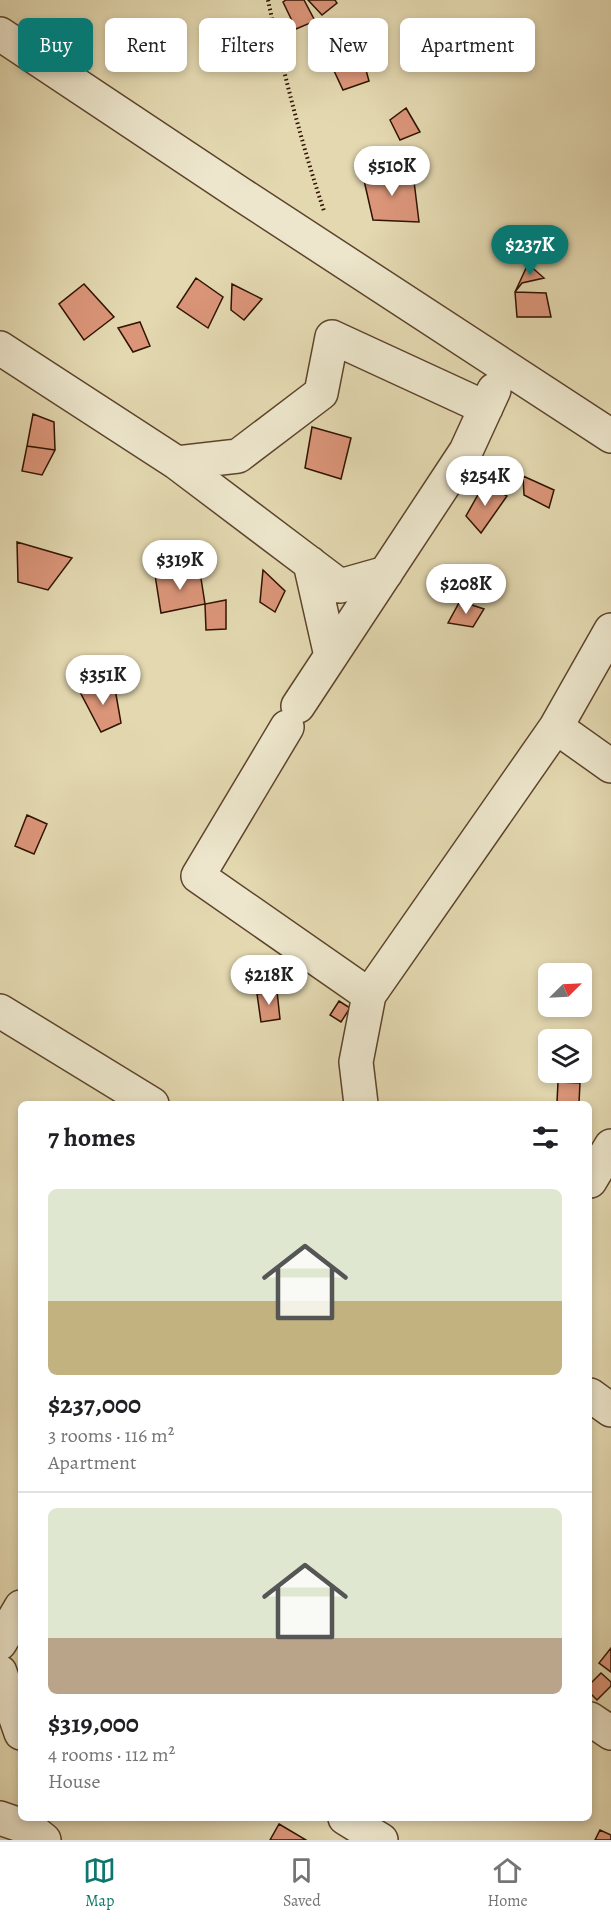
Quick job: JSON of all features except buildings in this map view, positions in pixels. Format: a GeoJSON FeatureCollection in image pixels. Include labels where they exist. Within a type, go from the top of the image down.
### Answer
{"type":"FeatureCollection","features":[{"type":"Feature","properties":{"kind":"street"},"geometry":{"type":"LineString","coordinates":[[0,34],[611,436]]}},
{"type":"Feature","properties":{"kind":"street"},"geometry":{"type":"LineString","coordinates":[[177,463],[238,456],[321,393],[332,337],[486,408]]}},
{"type":"Feature","properties":{"kind":"street"},"geometry":{"type":"LineString","coordinates":[[0,348],[177,463],[340,586],[386,573]]}},
{"type":"Feature","properties":{"kind":"street"},"geometry":{"type":"LineString","coordinates":[[369,995],[198,876],[292,716],[466,451],[505,367]]}},
{"type":"Feature","properties":{"kind":"street"},"geometry":{"type":"LineString","coordinates":[[310,563],[331,656]]}},
{"type":"Feature","properties":{"kind":"street"},"geometry":{"type":"LineString","coordinates":[[361,1101],[356,1062],[369,995],[556,727],[611,630]]}},
{"type":"Feature","properties":{"kind":"street"},"geometry":{"type":"LineString","coordinates":[[556,727],[611,766]]}},
{"type":"Feature","properties":{"kind":"street"},"geometry":{"type":"LineString","coordinates":[[0,1011],[147,1101]]}},
{"type":"Feature","properties":{"kind":"street"},"geometry":{"type":"LineString","coordinates":[[592,1178],[611,1146]]}},
{"type":"Feature","properties":{"kind":"street"},"geometry":{"type":"LineString","coordinates":[[592,1396],[611,1410]]}},
{"type":"Feature","properties":{"kind":"street"},"geometry":{"type":"LineString","coordinates":[[0,1642],[18,1612]]}},
{"type":"Feature","properties":{"kind":"street"},"geometry":{"type":"LineString","coordinates":[[0,1672],[18,1724]]}},
{"type":"Feature","properties":{"kind":"street"},"geometry":{"type":"LineString","coordinates":[[592,1720],[611,1733]]}},
{"type":"Feature","properties":{"kind":"street"},"geometry":{"type":"LineString","coordinates":[[350,1821],[381,1840]]}},
{"type":"Feature","properties":{"kind":"path"},"geometry":{"type":"LineString","coordinates":[[268,0],[281,62],[314,179],[342,260]]}}]}
